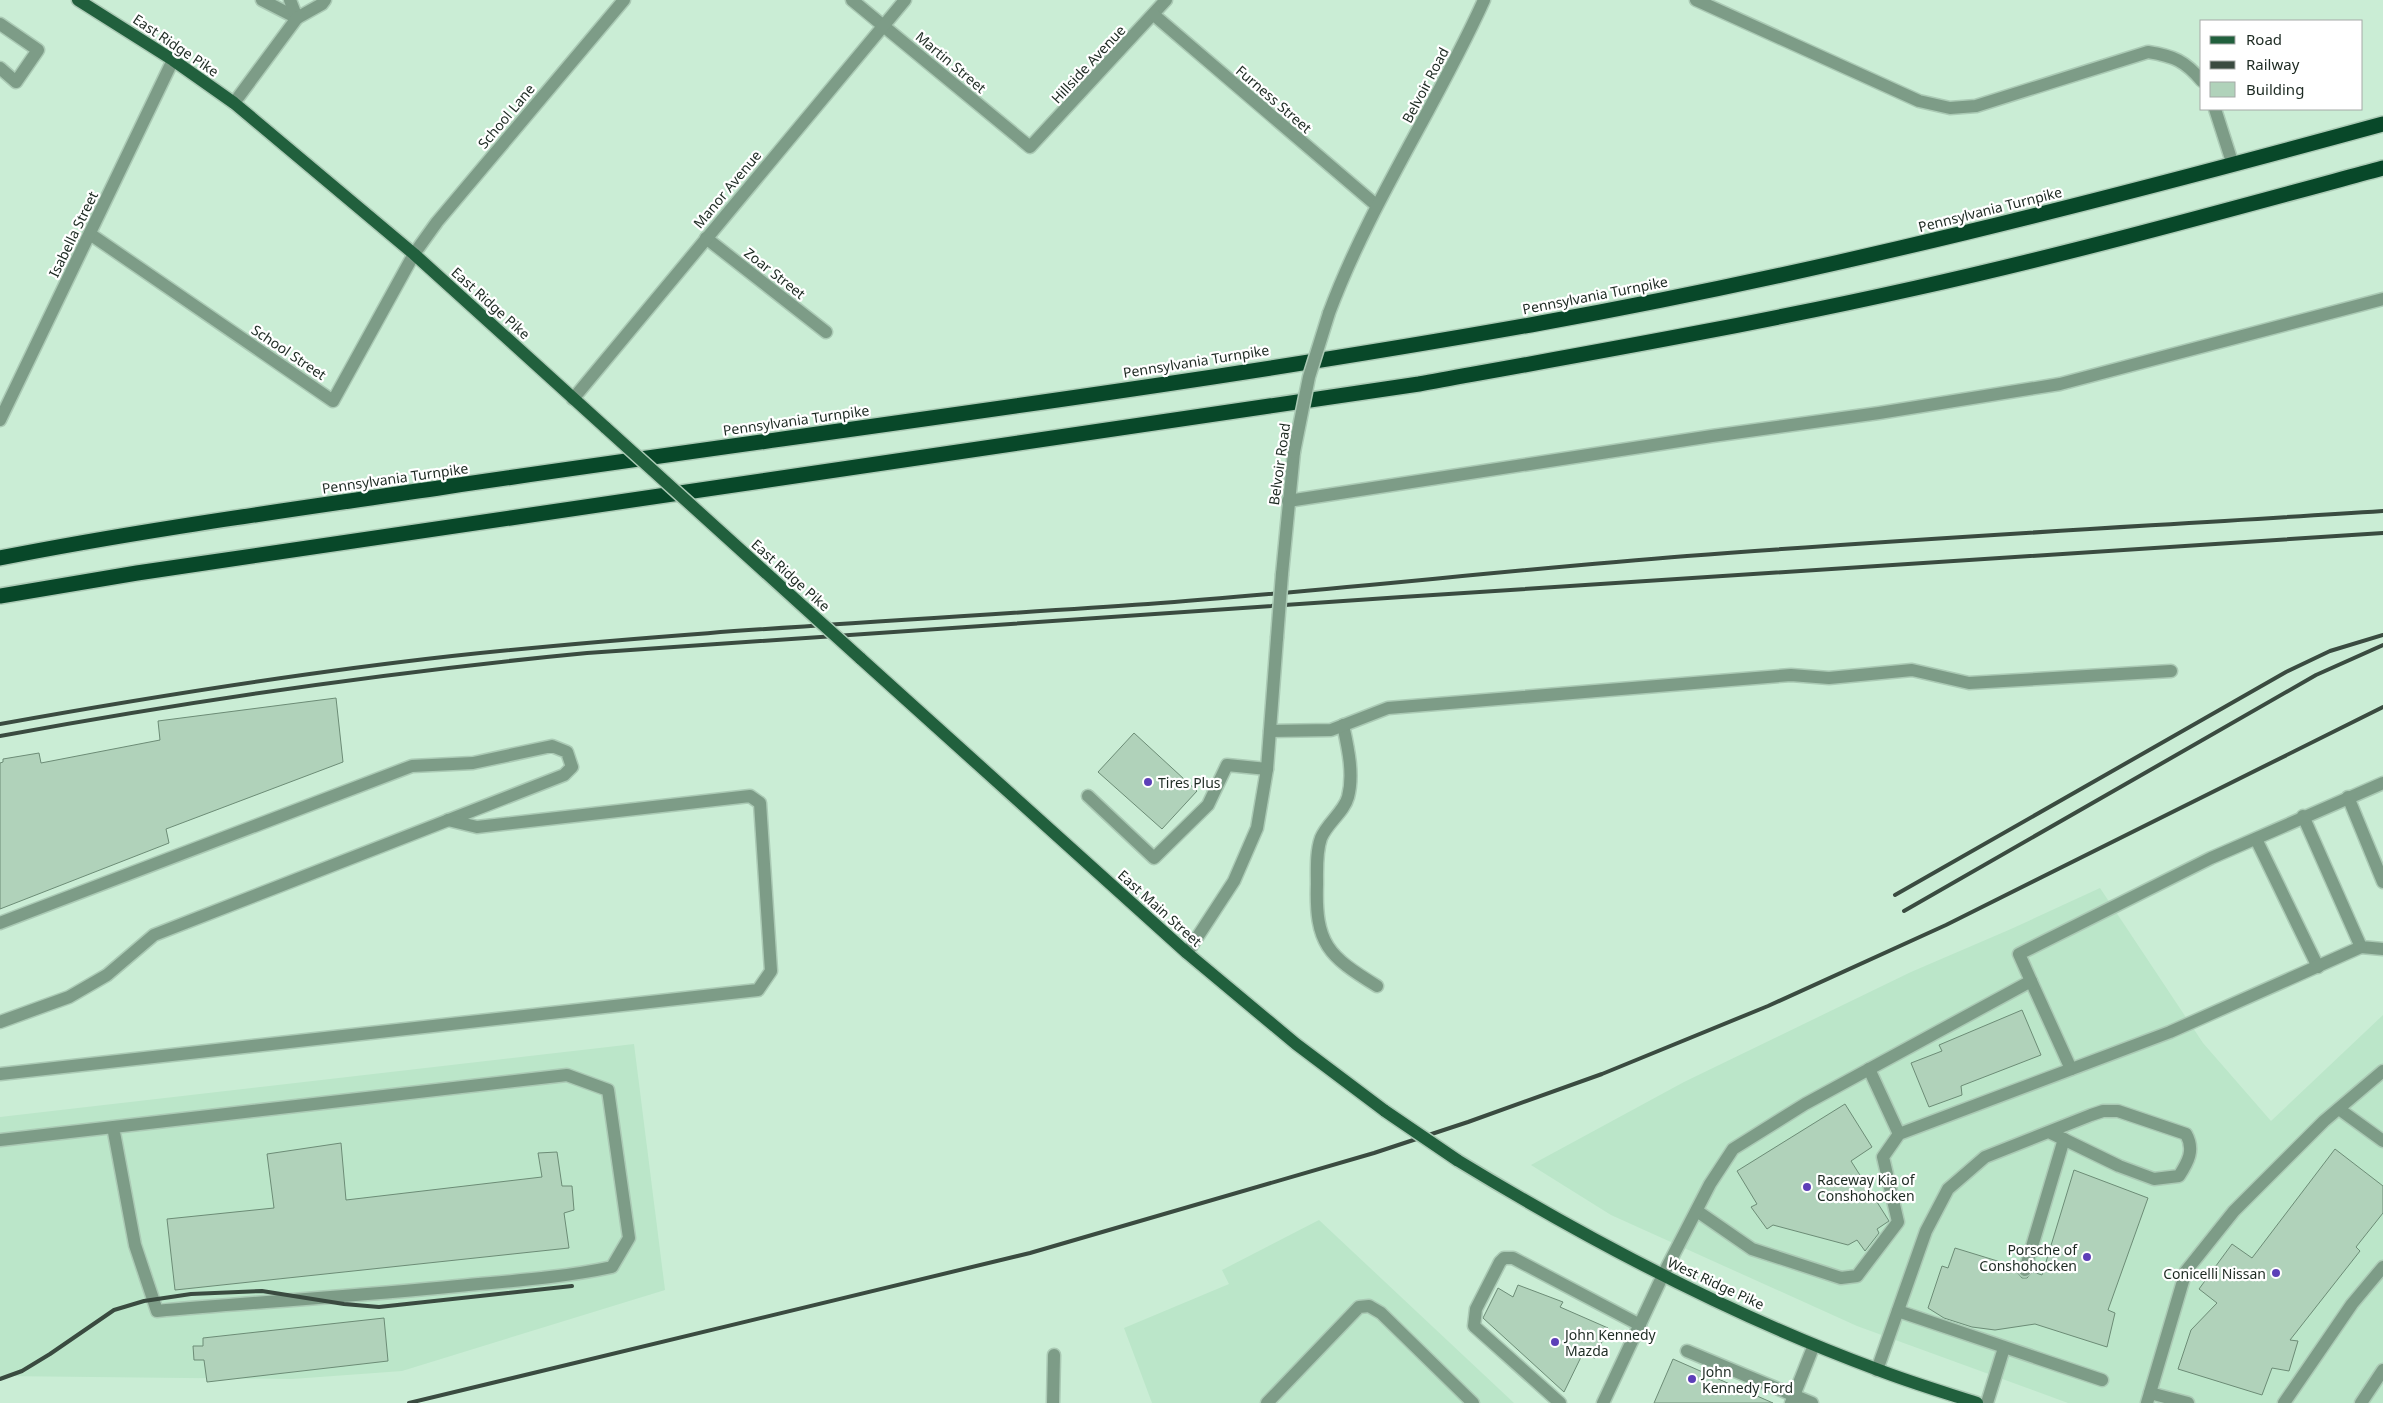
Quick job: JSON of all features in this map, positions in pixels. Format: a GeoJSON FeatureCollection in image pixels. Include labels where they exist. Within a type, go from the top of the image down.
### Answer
{"type":"FeatureCollection","features":[{"type":"Feature","properties":{"kind":"highway","name":"Pennsylvania Turnpike"},"geometry":{"type":"LineString","coordinates":[[0,558],[209,522],[1162,383],[1544,322],[1843,261],[2233,165],[2383,124]]}},
{"type":"Feature","properties":{"kind":"highway"},"geometry":{"type":"LineString","coordinates":[[0,596],[137,573],[1409,385],[1610,350],[1918,287],[2222,212],[2383,168]]}},
{"type":"Feature","properties":{"kind":"main road","name":"East Ridge Pike"},"geometry":{"type":"LineString","coordinates":[[78,0],[173,60],[234,103],[414,254],[860,658]]}},
{"type":"Feature","properties":{"kind":"main road","name":"East Main Street"},"geometry":{"type":"LineString","coordinates":[[860,658],[1187,953],[1296,1044],[1385,1111],[1457,1160]]}},
{"type":"Feature","properties":{"kind":"main road","name":"West Ridge Pike"},"geometry":{"type":"LineString","coordinates":[[1457,1160],[1580,1232],[1663,1275],[1814,1345],[1878,1370],[1977,1403]]}},
{"type":"Feature","properties":{"kind":"street"},"geometry":{"type":"LineString","coordinates":[[262,0],[297,18]]}},
{"type":"Feature","properties":{"kind":"street"},"geometry":{"type":"LineString","coordinates":[[290,0],[297,18]]}},
{"type":"Feature","properties":{"kind":"street"},"geometry":{"type":"LineString","coordinates":[[296,0],[297,18]]}},
{"type":"Feature","properties":{"kind":"street"},"geometry":{"type":"LineString","coordinates":[[234,103],[297,18],[322,4],[325,0]]}},
{"type":"Feature","properties":{"kind":"street","name":"School Lane"},"geometry":{"type":"LineString","coordinates":[[414,254],[437,222],[624,0]]}},
{"type":"Feature","properties":{"kind":"street","name":"Martin Street"},"geometry":{"type":"LineString","coordinates":[[852,0],[1030,147]]}},
{"type":"Feature","properties":{"kind":"street","name":"Manor Avenue"},"geometry":{"type":"LineString","coordinates":[[574,399],[905,0]]}},
{"type":"Feature","properties":{"kind":"street","name":"Hillside Avenue"},"geometry":{"type":"LineString","coordinates":[[1030,147],[1154,16],[1166,0]]}},
{"type":"Feature","properties":{"kind":"street","name":"Belvoir Road"},"geometry":{"type":"LineString","coordinates":[[1187,953],[1234,881],[1258,828],[1267,769],[1288,501],[1294,452],[1309,377],[1329,313],[1376,205],[1442,87],[1484,0]]}},
{"type":"Feature","properties":{"kind":"street"},"geometry":{"type":"LineString","coordinates":[[1696,0],[1919,101],[1950,108],[1976,106],[2148,52],[2169,55],[2188,66],[2200,79]]}},
{"type":"Feature","properties":{"kind":"street","name":"Furness Street"},"geometry":{"type":"LineString","coordinates":[[1154,16],[1376,205]]}},
{"type":"Feature","properties":{"kind":"street"},"geometry":{"type":"LineString","coordinates":[[0,24],[38,50],[16,82],[0,68]]}},
{"type":"Feature","properties":{"kind":"street","name":"Isabella Street"},"geometry":{"type":"LineString","coordinates":[[0,420],[173,60]]}},
{"type":"Feature","properties":{"kind":"street"},"geometry":{"type":"LineString","coordinates":[[2215,110],[2233,165]]}},
{"type":"Feature","properties":{"kind":"street","name":"School Street"},"geometry":{"type":"LineString","coordinates":[[90,234],[333,400],[414,254]]}},
{"type":"Feature","properties":{"kind":"street","name":"Zoar Street"},"geometry":{"type":"LineString","coordinates":[[706,238],[826,332]]}},
{"type":"Feature","properties":{"kind":"street"},"geometry":{"type":"LineString","coordinates":[[1288,501],[1879,413],[2060,384],[2383,299]]}},
{"type":"Feature","properties":{"kind":"street"},"geometry":{"type":"LineString","coordinates":[[1270,731],[1331,730],[1388,708],[1791,675],[1829,678],[1912,670],[1969,683],[2172,671]]}},
{"type":"Feature","properties":{"kind":"street"},"geometry":{"type":"LineString","coordinates":[[1343,725],[1348,752],[1348,798],[1332,819],[1320,840],[1317,869],[1318,922],[1326,943],[1335,958],[1377,986]]}},
{"type":"Feature","properties":{"kind":"street"},"geometry":{"type":"LineString","coordinates":[[0,923],[412,766],[473,763],[552,746],[567,752],[572,767],[564,775],[154,935],[107,976],[69,997],[0,1022]]}},
{"type":"Feature","properties":{"kind":"street"},"geometry":{"type":"LineString","coordinates":[[1088,796],[1154,858],[1208,805],[1227,765],[1267,769]]}},
{"type":"Feature","properties":{"kind":"street"},"geometry":{"type":"LineString","coordinates":[[2071,1070],[2019,954],[2211,858],[2303,816],[2383,783]]}},
{"type":"Feature","properties":{"kind":"street"},"geometry":{"type":"LineString","coordinates":[[0,1074],[758,990],[772,971],[760,802],[750,796],[477,827],[448,820]]}},
{"type":"Feature","properties":{"kind":"street"},"geometry":{"type":"LineString","coordinates":[[2348,797],[2383,882]]}},
{"type":"Feature","properties":{"kind":"street"},"geometry":{"type":"LineString","coordinates":[[2303,816],[2361,947]]}},
{"type":"Feature","properties":{"kind":"street"},"geometry":{"type":"LineString","coordinates":[[2256,838],[2318,967]]}},
{"type":"Feature","properties":{"kind":"street"},"geometry":{"type":"LineString","coordinates":[[1696,1211],[1752,1249],[1841,1278],[1856,1276],[1898,1222],[1883,1157],[1899,1134],[2170,1032],[2361,947],[2383,949]]}},
{"type":"Feature","properties":{"kind":"street"},"geometry":{"type":"LineString","coordinates":[[1603,1403],[1663,1275],[1710,1184],[1733,1149],[1769,1125],[2031,981]]}},
{"type":"Feature","properties":{"kind":"street"},"geometry":{"type":"LineString","coordinates":[[1869,1069],[1899,1134]]}},
{"type":"Feature","properties":{"kind":"street"},"geometry":{"type":"LineString","coordinates":[[2188,1403],[2148,1398],[2186,1271],[2234,1211],[2339,1109],[2382,1073]]}},
{"type":"Feature","properties":{"kind":"street"},"geometry":{"type":"LineString","coordinates":[[0,1140],[113,1127],[567,1075],[608,1090],[629,1238],[612,1267],[572,1275],[388,1293],[157,1311],[135,1245],[113,1127]]}},
{"type":"Feature","properties":{"kind":"street"},"geometry":{"type":"LineString","coordinates":[[2339,1109],[2383,1141]]}},
{"type":"Feature","properties":{"kind":"street"},"geometry":{"type":"LineString","coordinates":[[1878,1370],[1926,1231],[1948,1188],[1985,1157],[2091,1115],[2103,1111],[2118,1110],[2186,1134],[2190,1142],[2190,1159],[2179,1176],[2154,1179],[2119,1166],[2050,1132]]}},
{"type":"Feature","properties":{"kind":"street"},"geometry":{"type":"LineString","coordinates":[[2025,1270],[2064,1139]]}},
{"type":"Feature","properties":{"kind":"street"},"geometry":{"type":"LineString","coordinates":[[1560,1403],[1474,1326],[1476,1309],[1500,1262],[1504,1258],[1513,1258],[1640,1325]]}},
{"type":"Feature","properties":{"kind":"street"},"geometry":{"type":"LineString","coordinates":[[2284,1403],[2352,1304],[2383,1267]]}},
{"type":"Feature","properties":{"kind":"street"},"geometry":{"type":"LineString","coordinates":[[1267,1403],[1360,1307],[1369,1306],[1381,1313],[1473,1403]]}},
{"type":"Feature","properties":{"kind":"street"},"geometry":{"type":"LineString","coordinates":[[1898,1311],[2102,1380]]}},
{"type":"Feature","properties":{"kind":"street"},"geometry":{"type":"LineString","coordinates":[[1792,1400],[1814,1345]]}},
{"type":"Feature","properties":{"kind":"street"},"geometry":{"type":"LineString","coordinates":[[1987,1403],[2004,1348]]}},
{"type":"Feature","properties":{"kind":"street"},"geometry":{"type":"LineString","coordinates":[[1687,1350],[1792,1400],[1812,1403]]}},
{"type":"Feature","properties":{"kind":"street"},"geometry":{"type":"LineString","coordinates":[[1053,1403],[1054,1355]]}},
{"type":"Feature","properties":{"kind":"street"},"geometry":{"type":"LineString","coordinates":[[2361,1403],[2383,1370]]}},
{"type":"Feature","properties":{"kind":"shaded area"},"geometry":{"type":"Polygon","coordinates":[[[2100,888],[2203,1043],[2271,1121],[2383,1015],[2383,1403],[2068,1403],[1857,1326],[1611,1215],[1531,1165],[1684,1082],[1911,972],[2100,888]]]}},
{"type":"Feature","properties":{"kind":"shaded area"},"geometry":{"type":"Polygon","coordinates":[[[634,1044],[665,1290],[402,1371],[292,1379],[0,1376],[0,1117],[634,1044]]]}},
{"type":"Feature","properties":{"kind":"shaded area"},"geometry":{"type":"Polygon","coordinates":[[[1319,1220],[1514,1403],[1152,1403],[1124,1328],[1229,1284],[1222,1270],[1319,1220]]]}},
{"type":"Feature","properties":{"kind":"building"},"geometry":{"type":"Polygon","coordinates":[[[336,698],[343,762],[166,829],[169,843],[0,909],[0,763],[3,762],[3,759],[39,753],[41,763],[160,740],[158,721],[336,698]]]}},
{"type":"Feature","properties":{"kind":"building","name":"Tires Plus"},"geometry":{"type":"Polygon","coordinates":[[[1134,733],[1197,791],[1162,829],[1098,772],[1134,733]]]}},
{"type":"Feature","properties":{"kind":"building"},"geometry":{"type":"Polygon","coordinates":[[[2022,1010],[2041,1055],[1961,1086],[1962,1095],[1929,1107],[1911,1063],[1942,1051],[1939,1045],[2022,1010]]]}},
{"type":"Feature","properties":{"kind":"building","name":"Raceway Kia of Conshohocken"},"geometry":{"type":"Polygon","coordinates":[[[1845,1104],[1872,1147],[1851,1161],[1889,1221],[1877,1229],[1879,1233],[1865,1251],[1857,1240],[1848,1245],[1773,1225],[1767,1229],[1751,1207],[1757,1204],[1737,1171],[1845,1104]]]}},
{"type":"Feature","properties":{"kind":"building"},"geometry":{"type":"Polygon","coordinates":[[[341,1143],[346,1200],[542,1177],[538,1153],[557,1152],[562,1186],[572,1186],[574,1210],[564,1213],[569,1248],[175,1290],[167,1219],[274,1208],[267,1154],[341,1143]]]}},
{"type":"Feature","properties":{"kind":"building","name":"Conicelli Nissan"},"geometry":{"type":"Polygon","coordinates":[[[2335,1149],[2383,1186],[2383,1213],[2356,1247],[2360,1251],[2290,1340],[2298,1341],[2289,1371],[2272,1368],[2262,1395],[2178,1369],[2191,1330],[2217,1303],[2199,1289],[2232,1244],[2252,1258],[2335,1149]]]}},
{"type":"Feature","properties":{"kind":"building","name":"Porsche of Conshohocken"},"geometry":{"type":"Polygon","coordinates":[[[2074,1170],[2148,1198],[2108,1310],[2115,1313],[2107,1347],[2035,1324],[1995,1330],[1972,1327],[1944,1318],[1928,1308],[1942,1266],[1948,1268],[1955,1248],[2017,1267],[2017,1272],[2022,1278],[2027,1278],[2033,1272],[2042,1275],[2074,1170]]]}},
{"type":"Feature","properties":{"kind":"building","name":"John Kennedy Mazda"},"geometry":{"type":"Polygon","coordinates":[[[1518,1285],[1563,1302],[1560,1307],[1608,1328],[1595,1358],[1582,1355],[1564,1392],[1483,1318],[1498,1288],[1513,1297],[1518,1285]]]}},
{"type":"Feature","properties":{"kind":"building"},"geometry":{"type":"Polygon","coordinates":[[[384,1318],[388,1361],[207,1382],[204,1360],[194,1360],[193,1346],[203,1346],[203,1338],[384,1318]]]}},
{"type":"Feature","properties":{"kind":"building","name":"John Kennedy Ford"},"geometry":{"type":"Polygon","coordinates":[[[1673,1359],[1773,1403],[1654,1403],[1673,1359]]]}},
{"type":"Feature","properties":{"kind":"railway"},"geometry":{"type":"LineString","coordinates":[[0,724],[282,678],[539,647],[713,633],[1215,599],[1774,550],[2383,511]]}},
{"type":"Feature","properties":{"kind":"railway"},"geometry":{"type":"LineString","coordinates":[[0,736],[293,688],[587,653],[1402,597],[2383,533]]}},
{"type":"Feature","properties":{"kind":"railway"},"geometry":{"type":"LineString","coordinates":[[1895,895],[2286,672],[2330,651],[2383,635]]}},
{"type":"Feature","properties":{"kind":"railway"},"geometry":{"type":"LineString","coordinates":[[1904,911],[2316,675],[2383,645]]}},
{"type":"Feature","properties":{"kind":"railway"},"geometry":{"type":"LineString","coordinates":[[409,1403],[1030,1253],[1374,1153],[1468,1122],[1602,1074],[1768,1006],[1946,925],[2383,707]]}},
{"type":"Feature","properties":{"kind":"railway"},"geometry":{"type":"LineString","coordinates":[[0,1379],[22,1371],[114,1310],[144,1301],[191,1294],[262,1291],[344,1304],[379,1307],[572,1286]]}},
{"type":"Feature","properties":{"kind":"place","name":"Tires Plus"},"geometry":{"type":"Point","coordinates":[1148,782]}},
{"type":"Feature","properties":{"kind":"place","name":"Raceway Kia of Conshohocken"},"geometry":{"type":"Point","coordinates":[1807,1187]}},
{"type":"Feature","properties":{"kind":"place","name":"Porsche of Conshohocken"},"geometry":{"type":"Point","coordinates":[2087,1257]}},
{"type":"Feature","properties":{"kind":"place","name":"Conicelli Nissan"},"geometry":{"type":"Point","coordinates":[2276,1273]}},
{"type":"Feature","properties":{"kind":"place","name":"John Kennedy Mazda"},"geometry":{"type":"Point","coordinates":[1555,1342]}},
{"type":"Feature","properties":{"kind":"place","name":"John Kennedy Ford"},"geometry":{"type":"Point","coordinates":[1692,1379]}}]}
